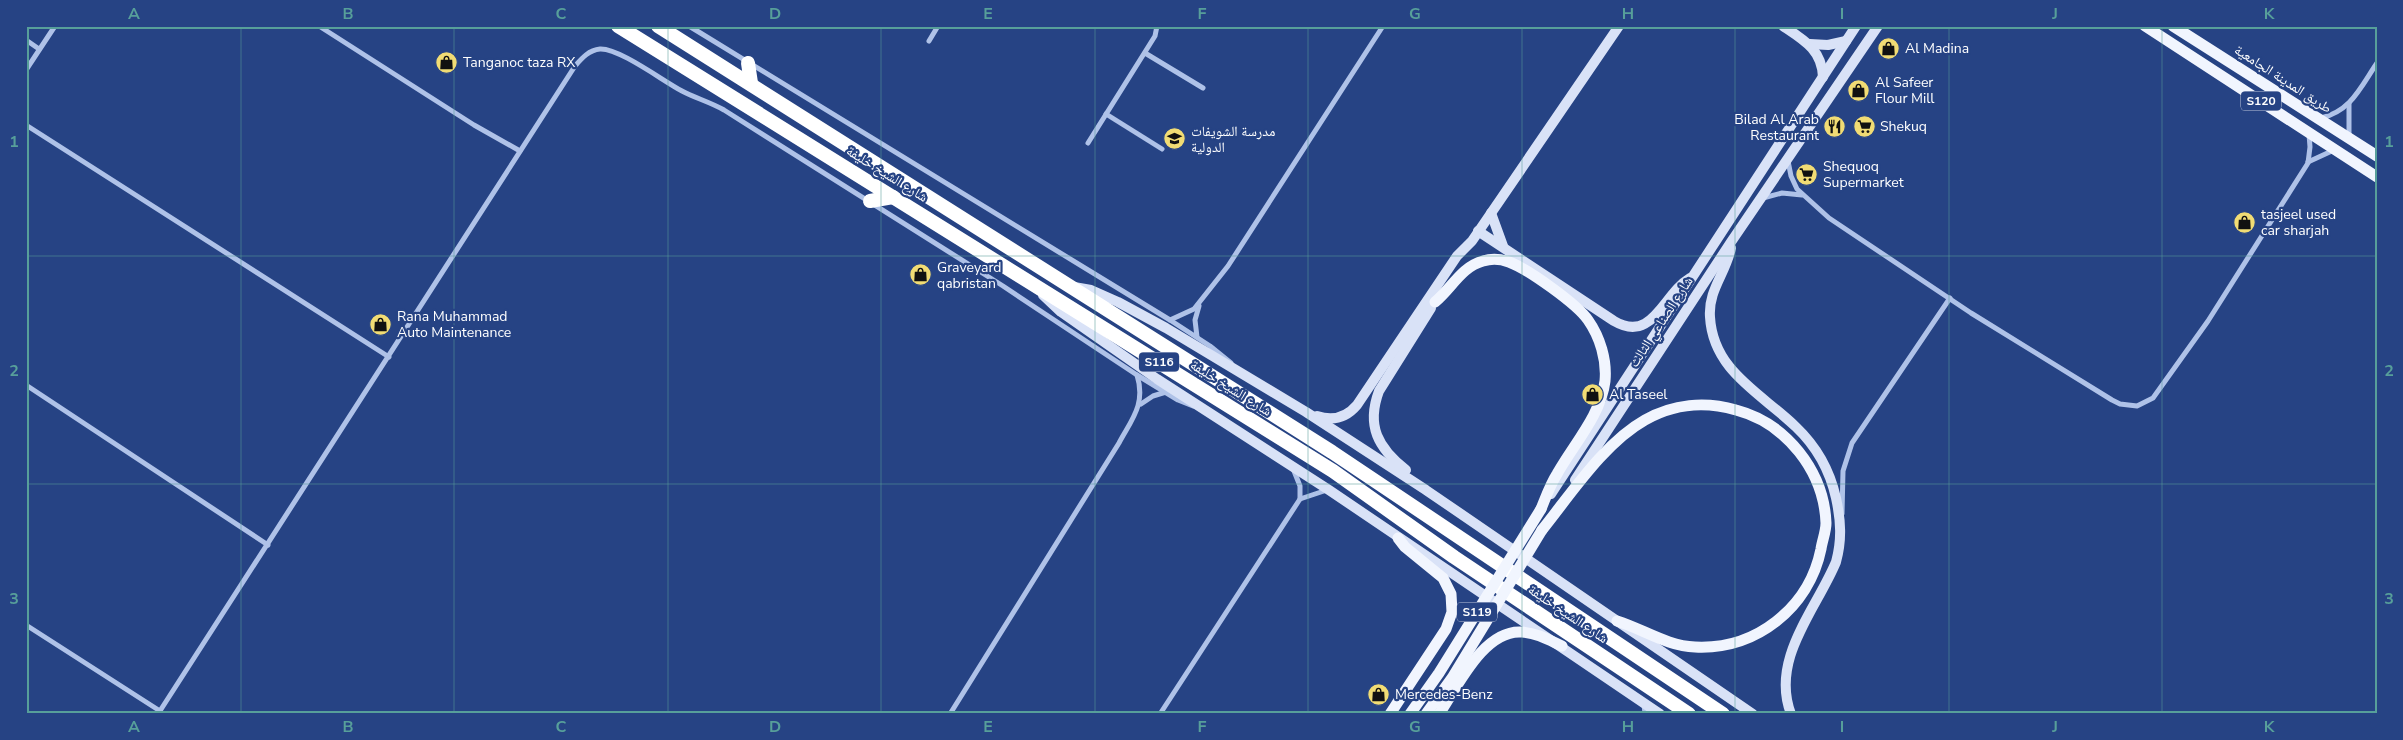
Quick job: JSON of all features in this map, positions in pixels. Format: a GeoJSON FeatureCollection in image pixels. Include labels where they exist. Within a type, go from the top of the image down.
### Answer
{"type":"FeatureCollection","features":[{"type":"Feature","properties":{"kind":"highway","name":"شارع الشيخ خليفة"},"geometry":{"type":"LineString","coordinates":[[618,26],[1333,471],[1454,557],[1689,714]]}},
{"type":"Feature","properties":{"kind":"highway","name":"شارع الشيخ خليفة"},"geometry":{"type":"LineString","coordinates":[[658,26],[751,83],[1332,452],[1723,714]]}},
{"type":"Feature","properties":{"kind":"highway"},"geometry":{"type":"LineString","coordinates":[[748,63],[751,83]]}},
{"type":"Feature","properties":{"kind":"highway"},"geometry":{"type":"LineString","coordinates":[[870,202],[893,197]]}},
{"type":"Feature","properties":{"kind":"main road"},"geometry":{"type":"LineString","coordinates":[[1426,490],[1383,448],[1378,438],[1373,415],[1379,390],[1468,251],[1478,231],[1618,26]]}},
{"type":"Feature","properties":{"kind":"main road"},"geometry":{"type":"LineString","coordinates":[[1783,26],[1810,44],[1820,59],[1823,77]]}},
{"type":"Feature","properties":{"kind":"main road","name":"شارع الصناعي الثالث"},"geometry":{"type":"LineString","coordinates":[[1584,438],[1695,275],[1856,26]]}},
{"type":"Feature","properties":{"kind":"main road","name":"شارع الصناعي الثالث"},"geometry":{"type":"LineString","coordinates":[[1426,714],[1452,678],[1542,530],[1731,242],[1788,161],[1878,26]]}},
{"type":"Feature","properties":{"kind":"main road","name":"S120"},"geometry":{"type":"LineString","coordinates":[[2145,26],[2377,177]]}},
{"type":"Feature","properties":{"kind":"main road","name":"طريق المدينة الجامعية"},"geometry":{"type":"LineString","coordinates":[[2173,26],[2278,92],[2306,113],[2377,156]]}},
{"type":"Feature","properties":{"kind":"main road"},"geometry":{"type":"LineString","coordinates":[[1810,44],[1828,45],[1846,41]]}},
{"type":"Feature","properties":{"kind":"main road"},"geometry":{"type":"LineString","coordinates":[[2246,90],[2249,86],[2255,85],[2306,113]]}},
{"type":"Feature","properties":{"kind":"main road"},"geometry":{"type":"LineString","coordinates":[[1491,213],[1503,247]]}},
{"type":"Feature","properties":{"kind":"main road"},"geometry":{"type":"LineString","coordinates":[[1478,231],[1614,321],[1628,327],[1642,326],[1649,322],[1678,287],[1695,275]]}},
{"type":"Feature","properties":{"kind":"main road"},"geometry":{"type":"LineString","coordinates":[[1306,412],[1333,418],[1344,416],[1354,410],[1457,256],[1472,241]]}},
{"type":"Feature","properties":{"kind":"main road"},"geometry":{"type":"LineString","coordinates":[[1731,242],[1729,256],[1717,280],[1711,302],[1710,315],[1714,341],[1732,372],[1796,427],[1816,452],[1831,480],[1841,521],[1840,549],[1836,562],[1796,640],[1787,666],[1786,695],[1792,714]]}},
{"type":"Feature","properties":{"kind":"main road"},"geometry":{"type":"LineString","coordinates":[[1435,302],[1462,271],[1493,259],[1519,267],[1579,309],[1588,319],[1599,340],[1605,368],[1602,394],[1584,438]]}},
{"type":"Feature","properties":{"kind":"main road"},"geometry":{"type":"LineString","coordinates":[[1036,287],[1061,312],[1199,406],[1292,468],[1329,490],[1562,646],[1644,709],[1660,714]]}},
{"type":"Feature","properties":{"kind":"main road"},"geometry":{"type":"LineString","coordinates":[[1072,287],[1091,290],[1118,302],[1166,328],[1306,412],[1426,490],[1753,714]]}},
{"type":"Feature","properties":{"kind":"main road"},"geometry":{"type":"LineString","coordinates":[[1542,530],[1610,448],[1644,420],[1674,408],[1706,404],[1743,412],[1776,429],[1790,441],[1804,459],[1820,490],[1826,526],[1819,556],[1805,591],[1780,619],[1747,638],[1721,645],[1693,647],[1675,644],[1617,621]]}},
{"type":"Feature","properties":{"kind":"main road","name":"S119"},"geometry":{"type":"LineString","coordinates":[[1410,714],[1439,672],[1541,509],[1556,475],[1584,438]]}},
{"type":"Feature","properties":{"kind":"main road"},"geometry":{"type":"LineString","coordinates":[[1390,714],[1446,629],[1452,612],[1451,594],[1443,578],[1405,547],[1398,538]]}},
{"type":"Feature","properties":{"kind":"main road"},"geometry":{"type":"LineString","coordinates":[[1439,714],[1483,649],[1496,638],[1522,632],[1538,636],[1562,646]]}},
{"type":"Feature","properties":{"kind":"street"},"geometry":{"type":"LineString","coordinates":[[26,70],[55,26]]}},
{"type":"Feature","properties":{"kind":"street"},"geometry":{"type":"LineString","coordinates":[[320,26],[474,125],[520,151]]}},
{"type":"Feature","properties":{"kind":"street"},"geometry":{"type":"LineString","coordinates":[[689,26],[839,116],[1197,337],[1227,359],[1244,376]]}},
{"type":"Feature","properties":{"kind":"street"},"geometry":{"type":"LineString","coordinates":[[929,41],[938,26]]}},
{"type":"Feature","properties":{"kind":"street"},"geometry":{"type":"LineString","coordinates":[[1088,142],[1145,53],[1155,36],[1157,26]]}},
{"type":"Feature","properties":{"kind":"street"},"geometry":{"type":"LineString","coordinates":[[1170,320],[1186,314],[1200,303],[1260,218],[1383,26]]}},
{"type":"Feature","properties":{"kind":"street"},"geometry":{"type":"LineString","coordinates":[[26,40],[39,49]]}},
{"type":"Feature","properties":{"kind":"street"},"geometry":{"type":"LineString","coordinates":[[26,625],[159,712],[576,66],[583,56],[599,49],[616,52],[683,91],[724,110],[1137,375],[1186,404],[1199,406]]}},
{"type":"Feature","properties":{"kind":"street"},"geometry":{"type":"LineString","coordinates":[[1145,53],[1203,88]]}},
{"type":"Feature","properties":{"kind":"street"},"geometry":{"type":"LineString","coordinates":[[2317,120],[2335,115],[2349,104],[2377,63]]}},
{"type":"Feature","properties":{"kind":"street"},"geometry":{"type":"LineString","coordinates":[[2349,104],[2350,140]]}},
{"type":"Feature","properties":{"kind":"street"},"geometry":{"type":"LineString","coordinates":[[1106,114],[1162,149]]}},
{"type":"Feature","properties":{"kind":"street"},"geometry":{"type":"LineString","coordinates":[[26,125],[389,357]]}},
{"type":"Feature","properties":{"kind":"street"},"geometry":{"type":"LineString","coordinates":[[1788,161],[1793,183],[1802,196],[1829,218],[1950,298],[2120,404],[2137,406],[2153,398],[2208,321],[2308,162],[2310,148],[2309,132]]}},
{"type":"Feature","properties":{"kind":"street"},"geometry":{"type":"LineString","coordinates":[[2308,162],[2336,150]]}},
{"type":"Feature","properties":{"kind":"street"},"geometry":{"type":"LineString","coordinates":[[1762,198],[1782,194],[1802,196]]}},
{"type":"Feature","properties":{"kind":"street"},"geometry":{"type":"LineString","coordinates":[[1841,521],[1843,471],[1852,443],[1950,298]]}},
{"type":"Feature","properties":{"kind":"street"},"geometry":{"type":"LineString","coordinates":[[1197,337],[1195,320],[1200,303]]}},
{"type":"Feature","properties":{"kind":"street"},"geometry":{"type":"LineString","coordinates":[[1137,375],[1141,389],[1141,404]]}},
{"type":"Feature","properties":{"kind":"street"},"geometry":{"type":"LineString","coordinates":[[26,385],[268,545]]}},
{"type":"Feature","properties":{"kind":"street"},"geometry":{"type":"LineString","coordinates":[[950,714],[1119,443],[1141,404],[1153,396],[1166,392]]}},
{"type":"Feature","properties":{"kind":"street"},"geometry":{"type":"LineString","coordinates":[[1160,714],[1300,499],[1299,479],[1292,468]]}},
{"type":"Feature","properties":{"kind":"street"},"geometry":{"type":"LineString","coordinates":[[1300,499],[1329,490]]}},
{"type":"Feature","properties":{"kind":"place","name":"Al Madina"},"geometry":{"type":"Point","coordinates":[1889,48]}},
{"type":"Feature","properties":{"kind":"place","name":"Tanganoc taza RX"},"geometry":{"type":"Point","coordinates":[447,62]}},
{"type":"Feature","properties":{"kind":"place","name":"Al Safeer Flour Mill"},"geometry":{"type":"Point","coordinates":[1859,90]}},
{"type":"Feature","properties":{"kind":"place","name":"Shekuq"},"geometry":{"type":"Point","coordinates":[1864,126]}},
{"type":"Feature","properties":{"kind":"place","name":"Bilad Al Arab Restaurant"},"geometry":{"type":"Point","coordinates":[1835,127]}},
{"type":"Feature","properties":{"kind":"place","name":"مدرسة الشويفات الدولية"},"geometry":{"type":"Point","coordinates":[1175,139]}},
{"type":"Feature","properties":{"kind":"place","name":"Shequoq Supermarket"},"geometry":{"type":"Point","coordinates":[1807,174]}},
{"type":"Feature","properties":{"kind":"place","name":"tasjeel used car sharjah"},"geometry":{"type":"Point","coordinates":[2245,222]}},
{"type":"Feature","properties":{"kind":"place","name":"Graveyard qabristan"},"geometry":{"type":"Point","coordinates":[921,275]}},
{"type":"Feature","properties":{"kind":"place","name":"Rana Muhammad Auto Maintenance"},"geometry":{"type":"Point","coordinates":[381,324]}},
{"type":"Feature","properties":{"kind":"place","name":"Al Taseel"},"geometry":{"type":"Point","coordinates":[1593,394]}},
{"type":"Feature","properties":{"kind":"place","name":"Mercedes-Benz"},"geometry":{"type":"Point","coordinates":[1379,694]}}]}
